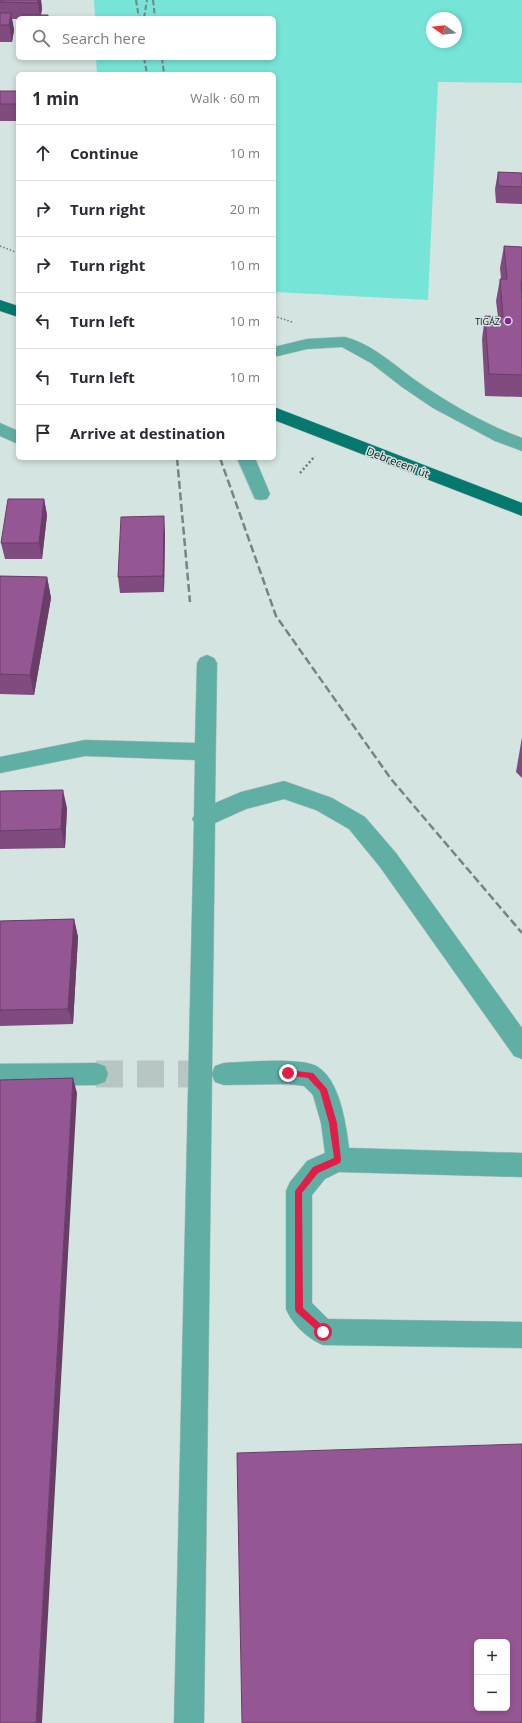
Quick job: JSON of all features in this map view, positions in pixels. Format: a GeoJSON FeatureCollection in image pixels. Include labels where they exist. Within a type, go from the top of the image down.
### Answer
{"type":"FeatureCollection","features":[{"type":"Feature","properties":{"kind":"main road"},"geometry":{"type":"LineString","coordinates":[[0,305],[16,311]]}},
{"type":"Feature","properties":{"kind":"main road","name":"Debreceni út"},"geometry":{"type":"LineString","coordinates":[[276,414],[522,510]]}},
{"type":"Feature","properties":{"kind":"street"},"geometry":{"type":"LineString","coordinates":[[276,352],[307,344],[345,342],[378,359],[408,383],[440,404],[501,437],[522,445]]}},
{"type":"Feature","properties":{"kind":"street"},"geometry":{"type":"LineString","coordinates":[[0,429],[16,437]]}},
{"type":"Feature","properties":{"kind":"street"},"geometry":{"type":"LineString","coordinates":[[247,460],[261,494]]}},
{"type":"Feature","properties":{"kind":"street"},"geometry":{"type":"LineString","coordinates":[[189,1723],[203,819],[207,663]]}},
{"type":"Feature","properties":{"kind":"street"},"geometry":{"type":"LineString","coordinates":[[0,765],[85,748],[205,752]]}},
{"type":"Feature","properties":{"kind":"street"},"geometry":{"type":"LineString","coordinates":[[203,819],[242,801],[284,790],[324,804],[358,824],[388,860],[522,1048]]}},
{"type":"Feature","properties":{"kind":"street"},"geometry":{"type":"LineString","coordinates":[[224,1074],[288,1073],[310,1075],[323,1089],[333,1123],[338,1160]]}},
{"type":"Feature","properties":{"kind":"street"},"geometry":{"type":"LineString","coordinates":[[0,1075],[96,1074]]}},
{"type":"Feature","properties":{"kind":"street"},"geometry":{"type":"LineString","coordinates":[[522,1165],[338,1160],[316,1170],[299,1191],[299,1309],[323,1332],[522,1335]]}},
{"type":"Feature","properties":{"kind":"path"},"geometry":{"type":"LineString","coordinates":[[0,246],[16,252]]}},
{"type":"Feature","properties":{"kind":"shaded area"},"geometry":{"type":"Polygon","coordinates":[[[94,0],[522,0],[522,83],[438,82],[428,300],[276,292],[276,72],[97,72],[96,60],[276,60],[276,16],[95,16],[94,0]]]}},
{"type":"Feature","properties":{"kind":"building"},"geometry":{"type":"Polygon","coordinates":[[[0,0],[38,0],[38,3],[0,2],[0,0]]]}},
{"type":"Feature","properties":{"kind":"building"},"geometry":{"type":"Polygon","coordinates":[[[0,13],[11,13],[9,25],[0,25],[0,13]]]}},
{"type":"Feature","properties":{"kind":"building"},"geometry":{"type":"Polygon","coordinates":[[[23,15],[48,15],[48,16],[23,15]]]}},
{"type":"Feature","properties":{"kind":"building"},"geometry":{"type":"Polygon","coordinates":[[[0,91],[16,91],[16,104],[0,104],[0,91]]]}},
{"type":"Feature","properties":{"kind":"building"},"geometry":{"type":"Polygon","coordinates":[[[498,172],[522,173],[522,187],[498,186],[498,172]]]}},
{"type":"Feature","properties":{"kind":"building","name":"TIGÁZ"},"geometry":{"type":"Polygon","coordinates":[[[504,246],[522,247],[522,375],[489,374],[485,316],[503,317],[500,279],[507,279],[504,246]]]}},
{"type":"Feature","properties":{"kind":"building"},"geometry":{"type":"Polygon","coordinates":[[[8,499],[44,499],[39,543],[1,543],[8,499]]]}},
{"type":"Feature","properties":{"kind":"building"},"geometry":{"type":"Polygon","coordinates":[[[164,516],[163,576],[118,577],[121,517],[164,516]]]}},
{"type":"Feature","properties":{"kind":"building"},"geometry":{"type":"Polygon","coordinates":[[[0,576],[47,577],[30,675],[0,674],[0,576]]]}},
{"type":"Feature","properties":{"kind":"building"},"geometry":{"type":"Polygon","coordinates":[[[63,790],[61,829],[0,831],[0,791],[63,790]]]}},
{"type":"Feature","properties":{"kind":"building"},"geometry":{"type":"Polygon","coordinates":[[[74,919],[68,1009],[0,1010],[0,921],[74,919]]]}},
{"type":"Feature","properties":{"kind":"building"},"geometry":{"type":"Polygon","coordinates":[[[73,1078],[36,1723],[0,1723],[0,1080],[73,1078]]]}},
{"type":"Feature","properties":{"kind":"building"},"geometry":{"type":"Polygon","coordinates":[[[522,1444],[522,1723],[242,1723],[237,1453],[522,1444]]]}},
{"type":"Feature","properties":{"kind":"tunnel"},"geometry":{"type":"LineString","coordinates":[[96,1074],[219,1074]]}},
{"type":"Feature","properties":{"kind":"railway"},"geometry":{"type":"LineString","coordinates":[[136,0],[139,16]]}},
{"type":"Feature","properties":{"kind":"railway"},"geometry":{"type":"LineString","coordinates":[[144,16],[147,0]]}},
{"type":"Feature","properties":{"kind":"railway"},"geometry":{"type":"LineString","coordinates":[[153,0],[155,16]]}},
{"type":"Feature","properties":{"kind":"railway"},"geometry":{"type":"LineString","coordinates":[[144,60],[147,72]]}},
{"type":"Feature","properties":{"kind":"railway"},"geometry":{"type":"LineString","coordinates":[[162,60],[164,72]]}},
{"type":"Feature","properties":{"kind":"railway"},"geometry":{"type":"LineString","coordinates":[[177,460],[190,602]]}},
{"type":"Feature","properties":{"kind":"railway"},"geometry":{"type":"LineString","coordinates":[[221,460],[276,616],[391,779],[522,933]]}},
{"type":"Feature","properties":{"kind":"place","name":"TIGÁZ"},"geometry":{"type":"Point","coordinates":[508,321]}},
{"type":"Feature","properties":{"kind":"route"},"geometry":{"type":"LineString","coordinates":[[288,1073],[310,1075],[323,1089],[333,1123],[338,1160],[316,1170],[299,1191],[299,1309],[323,1332]]}}]}
